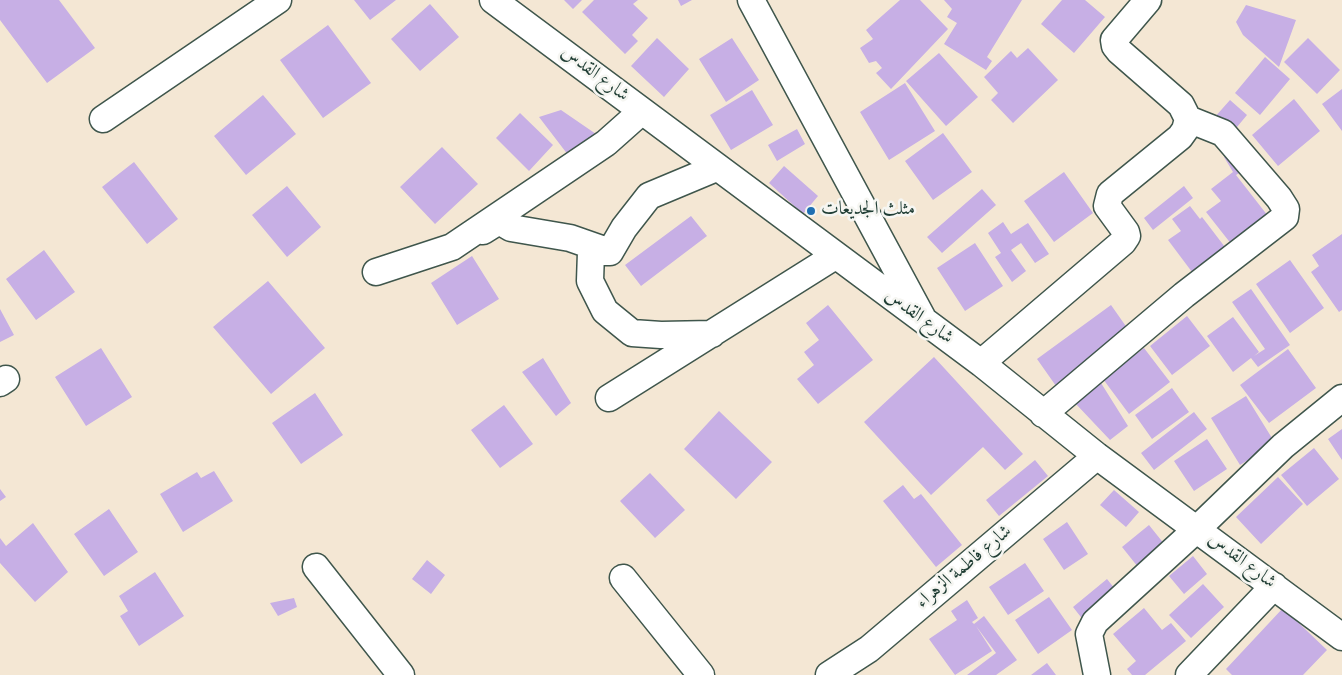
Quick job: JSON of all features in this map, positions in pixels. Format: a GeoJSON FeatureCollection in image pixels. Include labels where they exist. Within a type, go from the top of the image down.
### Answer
{"type":"FeatureCollection","features":[{"type":"Feature","properties":{"kind":"street"},"geometry":{"type":"LineString","coordinates":[[103,120],[278,0]]}},
{"type":"Feature","properties":{"kind":"street","name":"شارع القدس"},"geometry":{"type":"LineString","coordinates":[[493,0],[980,363],[1097,456],[1342,637]]}},
{"type":"Feature","properties":{"kind":"street"},"geometry":{"type":"LineString","coordinates":[[751,0],[926,324]]}},
{"type":"Feature","properties":{"kind":"street"},"geometry":{"type":"LineString","coordinates":[[980,363],[1125,239],[1126,232],[1107,206],[1110,194],[1186,130],[1188,119],[1181,105],[1118,52],[1115,46],[1114,40],[1148,0]]}},
{"type":"Feature","properties":{"kind":"street"},"geometry":{"type":"LineString","coordinates":[[452,247],[606,143],[642,111]]}},
{"type":"Feature","properties":{"kind":"street"},"geometry":{"type":"LineString","coordinates":[[1043,414],[1184,295],[1284,218],[1286,209],[1279,198],[1223,133],[1188,119]]}},
{"type":"Feature","properties":{"kind":"street"},"geometry":{"type":"LineString","coordinates":[[610,252],[624,228],[649,196],[716,168]]}},
{"type":"Feature","properties":{"kind":"street"},"geometry":{"type":"LineString","coordinates":[[376,272],[452,247],[499,221],[511,228],[570,238],[610,252]]}},
{"type":"Feature","properties":{"kind":"street"},"geometry":{"type":"LineString","coordinates":[[610,252],[591,252],[590,281],[606,311],[632,333],[712,334]]}},
{"type":"Feature","properties":{"kind":"street"},"geometry":{"type":"LineString","coordinates":[[609,398],[835,256]]}},
{"type":"Feature","properties":{"kind":"street"},"geometry":{"type":"LineString","coordinates":[[1097,675],[1089,634],[1095,622],[1197,529],[1283,446],[1342,398]]}},
{"type":"Feature","properties":{"kind":"street","name":"شارع فاطمة الزهراء"},"geometry":{"type":"LineString","coordinates":[[830,675],[870,649],[1097,456]]}},
{"type":"Feature","properties":{"kind":"street"},"geometry":{"type":"LineString","coordinates":[[316,567],[402,675]]}},
{"type":"Feature","properties":{"kind":"street"},"geometry":{"type":"LineString","coordinates":[[623,578],[701,675]]}},
{"type":"Feature","properties":{"kind":"street"},"geometry":{"type":"LineString","coordinates":[[1189,675],[1274,586]]}},
{"type":"Feature","properties":{"kind":"building"},"geometry":{"type":"Polygon","coordinates":[[[0,0],[59,0],[95,48],[47,83],[0,20],[0,0]]]}},
{"type":"Feature","properties":{"kind":"building"},"geometry":{"type":"Polygon","coordinates":[[[354,0],[396,0],[370,20],[354,0]]]}},
{"type":"Feature","properties":{"kind":"building"},"geometry":{"type":"Polygon","coordinates":[[[564,0],[582,0],[573,9],[564,0]]]}},
{"type":"Feature","properties":{"kind":"building"},"geometry":{"type":"Polygon","coordinates":[[[594,0],[638,0],[633,4],[648,18],[632,35],[638,41],[625,54],[582,12],[594,0]]]}},
{"type":"Feature","properties":{"kind":"building"},"geometry":{"type":"Polygon","coordinates":[[[678,0],[692,0],[681,6],[678,0]]]}},
{"type":"Feature","properties":{"kind":"building"},"geometry":{"type":"Polygon","coordinates":[[[900,0],[920,0],[948,29],[891,89],[876,73],[882,68],[876,61],[869,63],[860,48],[873,39],[866,30],[900,0]]]}},
{"type":"Feature","properties":{"kind":"building"},"geometry":{"type":"Polygon","coordinates":[[[944,0],[1022,0],[987,57],[992,61],[986,70],[944,44],[957,23],[947,17],[952,9],[944,0]]]}},
{"type":"Feature","properties":{"kind":"building"},"geometry":{"type":"Polygon","coordinates":[[[1062,0],[1085,0],[1105,17],[1074,53],[1041,24],[1062,0]]]}},
{"type":"Feature","properties":{"kind":"building"},"geometry":{"type":"Polygon","coordinates":[[[430,4],[459,37],[420,71],[391,39],[430,4]]]}},
{"type":"Feature","properties":{"kind":"building"},"geometry":{"type":"Polygon","coordinates":[[[1246,5],[1296,20],[1279,67],[1243,35],[1236,22],[1246,5]]]}},
{"type":"Feature","properties":{"kind":"building"},"geometry":{"type":"Polygon","coordinates":[[[328,25],[371,83],[323,118],[280,60],[328,25]]]}},
{"type":"Feature","properties":{"kind":"building"},"geometry":{"type":"Polygon","coordinates":[[[657,38],[689,69],[664,97],[631,66],[657,38]]]}},
{"type":"Feature","properties":{"kind":"building"},"geometry":{"type":"Polygon","coordinates":[[[732,38],[759,80],[726,102],[699,59],[732,38]]]}},
{"type":"Feature","properties":{"kind":"building"},"geometry":{"type":"Polygon","coordinates":[[[1308,38],[1340,70],[1317,94],[1284,62],[1308,38]]]}},
{"type":"Feature","properties":{"kind":"building"},"geometry":{"type":"Polygon","coordinates":[[[1028,48],[1058,80],[1013,123],[991,100],[998,93],[984,77],[1011,51],[1017,58],[1028,48]]]}},
{"type":"Feature","properties":{"kind":"building"},"geometry":{"type":"Polygon","coordinates":[[[939,53],[978,97],[946,126],[906,81],[939,53]]]}},
{"type":"Feature","properties":{"kind":"building"},"geometry":{"type":"Polygon","coordinates":[[[1265,57],[1290,79],[1260,115],[1235,93],[1265,57]]]}},
{"type":"Feature","properties":{"kind":"building"},"geometry":{"type":"Polygon","coordinates":[[[905,83],[935,131],[889,160],[860,112],[905,83]]]}},
{"type":"Feature","properties":{"kind":"building"},"geometry":{"type":"Polygon","coordinates":[[[1342,89],[1342,131],[1322,104],[1342,89]]]}},
{"type":"Feature","properties":{"kind":"building"},"geometry":{"type":"Polygon","coordinates":[[[752,90],[773,125],[731,150],[710,115],[752,90]]]}},
{"type":"Feature","properties":{"kind":"building"},"geometry":{"type":"Polygon","coordinates":[[[263,95],[296,134],[246,175],[214,136],[263,95]]]}},
{"type":"Feature","properties":{"kind":"building"},"geometry":{"type":"Polygon","coordinates":[[[1294,99],[1320,131],[1278,166],[1252,135],[1294,99]]]}},
{"type":"Feature","properties":{"kind":"building"},"geometry":{"type":"Polygon","coordinates":[[[1230,100],[1247,115],[1232,133],[1214,118],[1230,100]]]}},
{"type":"Feature","properties":{"kind":"building"},"geometry":{"type":"Polygon","coordinates":[[[561,110],[596,134],[575,164],[539,117],[561,110]]]}},
{"type":"Feature","properties":{"kind":"building"},"geometry":{"type":"Polygon","coordinates":[[[520,113],[553,145],[529,171],[496,138],[520,113]]]}},
{"type":"Feature","properties":{"kind":"building"},"geometry":{"type":"Polygon","coordinates":[[[797,129],[805,144],[777,161],[768,145],[797,129]]]}},
{"type":"Feature","properties":{"kind":"building"},"geometry":{"type":"Polygon","coordinates":[[[943,133],[972,172],[933,200],[905,161],[943,133]]]}},
{"type":"Feature","properties":{"kind":"building"},"geometry":{"type":"Polygon","coordinates":[[[442,147],[478,184],[435,224],[400,187],[442,147]]]}},
{"type":"Feature","properties":{"kind":"building"},"geometry":{"type":"Polygon","coordinates":[[[1235,150],[1247,168],[1236,175],[1268,216],[1232,245],[1206,212],[1221,201],[1211,189],[1233,172],[1224,157],[1235,150]]]}},
{"type":"Feature","properties":{"kind":"building"},"geometry":{"type":"Polygon","coordinates":[[[134,162],[178,219],[147,244],[102,187],[134,162]]]}},
{"type":"Feature","properties":{"kind":"building"},"geometry":{"type":"Polygon","coordinates":[[[784,166],[818,196],[803,214],[769,183],[784,166]]]}},
{"type":"Feature","properties":{"kind":"building"},"geometry":{"type":"Polygon","coordinates":[[[1064,172],[1093,213],[1054,242],[1024,201],[1064,172]]]}},
{"type":"Feature","properties":{"kind":"building"},"geometry":{"type":"Polygon","coordinates":[[[287,186],[321,227],[287,257],[252,215],[287,186]]]}},
{"type":"Feature","properties":{"kind":"building"},"geometry":{"type":"Polygon","coordinates":[[[1184,186],[1193,198],[1153,230],[1144,218],[1184,186]]]}},
{"type":"Feature","properties":{"kind":"building"},"geometry":{"type":"Polygon","coordinates":[[[982,189],[996,205],[942,253],[927,237],[982,189]]]}},
{"type":"Feature","properties":{"kind":"building"},"geometry":{"type":"Polygon","coordinates":[[[1190,206],[1200,219],[1202,217],[1228,251],[1195,276],[1168,240],[1181,231],[1172,219],[1190,206]]]}},
{"type":"Feature","properties":{"kind":"building"},"geometry":{"type":"Polygon","coordinates":[[[691,216],[707,236],[641,286],[625,265],[691,216]]]}},
{"type":"Feature","properties":{"kind":"building"},"geometry":{"type":"Polygon","coordinates":[[[1003,222],[1011,234],[1028,223],[1049,254],[1035,263],[1021,243],[1011,250],[1026,271],[1012,282],[995,257],[1001,253],[988,233],[1003,222]]]}},
{"type":"Feature","properties":{"kind":"building"},"geometry":{"type":"Polygon","coordinates":[[[1342,234],[1342,310],[1339,312],[1311,272],[1319,266],[1312,255],[1342,234]]]}},
{"type":"Feature","properties":{"kind":"building"},"geometry":{"type":"Polygon","coordinates":[[[975,243],[1003,286],[965,311],[937,268],[975,243]]]}},
{"type":"Feature","properties":{"kind":"building"},"geometry":{"type":"Polygon","coordinates":[[[44,250],[75,292],[36,320],[6,279],[44,250]]]}},
{"type":"Feature","properties":{"kind":"building"},"geometry":{"type":"Polygon","coordinates":[[[472,256],[499,299],[457,325],[431,283],[472,256]]]}},
{"type":"Feature","properties":{"kind":"building"},"geometry":{"type":"Polygon","coordinates":[[[1290,260],[1324,308],[1290,333],[1256,284],[1290,260]]]}},
{"type":"Feature","properties":{"kind":"building"},"geometry":{"type":"Polygon","coordinates":[[[268,281],[325,348],[271,394],[213,327],[268,281]]]}},
{"type":"Feature","properties":{"kind":"building"},"geometry":{"type":"Polygon","coordinates":[[[1251,289],[1290,345],[1258,367],[1251,358],[1233,372],[1207,336],[1233,317],[1259,352],[1254,356],[1265,349],[1232,302],[1251,289]]]}},
{"type":"Feature","properties":{"kind":"building"},"geometry":{"type":"Polygon","coordinates":[[[828,305],[873,360],[818,404],[797,379],[814,365],[804,352],[819,340],[806,323],[828,305]]]}},
{"type":"Feature","properties":{"kind":"building"},"geometry":{"type":"Polygon","coordinates":[[[1111,305],[1130,332],[1056,386],[1037,359],[1111,305]]]}},
{"type":"Feature","properties":{"kind":"building"},"geometry":{"type":"Polygon","coordinates":[[[0,309],[14,335],[0,342],[0,309]]]}},
{"type":"Feature","properties":{"kind":"building"},"geometry":{"type":"Polygon","coordinates":[[[1187,316],[1210,346],[1172,375],[1150,346],[1187,316]]]}},
{"type":"Feature","properties":{"kind":"building"},"geometry":{"type":"Polygon","coordinates":[[[101,348],[132,397],[86,426],[55,377],[101,348]]]}},
{"type":"Feature","properties":{"kind":"building"},"geometry":{"type":"Polygon","coordinates":[[[1144,348],[1170,382],[1129,414],[1103,379],[1144,348]]]}},
{"type":"Feature","properties":{"kind":"building"},"geometry":{"type":"Polygon","coordinates":[[[1288,349],[1316,388],[1269,423],[1240,385],[1288,349]]]}},
{"type":"Feature","properties":{"kind":"building"},"geometry":{"type":"Polygon","coordinates":[[[934,357],[1023,454],[1005,470],[983,447],[931,495],[864,422],[934,357]]]}},
{"type":"Feature","properties":{"kind":"building"},"geometry":{"type":"Polygon","coordinates":[[[543,358],[571,403],[556,416],[522,372],[543,358]]]}},
{"type":"Feature","properties":{"kind":"building"},"geometry":{"type":"Polygon","coordinates":[[[1101,383],[1128,426],[1110,440],[1075,403],[1101,383]]]}},
{"type":"Feature","properties":{"kind":"building"},"geometry":{"type":"Polygon","coordinates":[[[1172,388],[1189,412],[1152,439],[1135,415],[1172,388]]]}},
{"type":"Feature","properties":{"kind":"building"},"geometry":{"type":"Polygon","coordinates":[[[315,393],[343,435],[301,464],[272,423],[315,393]]]}},
{"type":"Feature","properties":{"kind":"building"},"geometry":{"type":"Polygon","coordinates":[[[1246,396],[1275,443],[1240,465],[1211,418],[1246,396]]]}},
{"type":"Feature","properties":{"kind":"building"},"geometry":{"type":"Polygon","coordinates":[[[504,405],[533,444],[500,468],[471,430],[504,405]]]}},
{"type":"Feature","properties":{"kind":"building"},"geometry":{"type":"Polygon","coordinates":[[[719,411],[772,462],[736,499],[684,449],[719,411]]]}},
{"type":"Feature","properties":{"kind":"building"},"geometry":{"type":"Polygon","coordinates":[[[1194,412],[1207,429],[1154,470],[1141,453],[1194,412]]]}},
{"type":"Feature","properties":{"kind":"building"},"geometry":{"type":"Polygon","coordinates":[[[1342,429],[1342,460],[1328,439],[1342,429]]]}},
{"type":"Feature","properties":{"kind":"building"},"geometry":{"type":"Polygon","coordinates":[[[1207,439],[1227,469],[1194,491],[1174,461],[1207,439]]]}},
{"type":"Feature","properties":{"kind":"building"},"geometry":{"type":"Polygon","coordinates":[[[1314,448],[1339,479],[1307,506],[1281,475],[1314,448]]]}},
{"type":"Feature","properties":{"kind":"building"},"geometry":{"type":"Polygon","coordinates":[[[1035,460],[1048,476],[999,516],[986,500],[1035,460]]]}},
{"type":"Feature","properties":{"kind":"building"},"geometry":{"type":"Polygon","coordinates":[[[214,471],[233,501],[183,532],[160,494],[197,472],[201,478],[214,471]]]}},
{"type":"Feature","properties":{"kind":"building"},"geometry":{"type":"Polygon","coordinates":[[[650,473],[685,510],[655,538],[620,501],[650,473]]]}},
{"type":"Feature","properties":{"kind":"building"},"geometry":{"type":"Polygon","coordinates":[[[1278,477],[1303,504],[1261,544],[1236,517],[1278,477]]]}},
{"type":"Feature","properties":{"kind":"building"},"geometry":{"type":"Polygon","coordinates":[[[903,485],[914,499],[921,494],[962,545],[936,567],[883,501],[903,485]]]}},
{"type":"Feature","properties":{"kind":"building"},"geometry":{"type":"Polygon","coordinates":[[[0,489],[6,497],[0,501],[0,489]]]}},
{"type":"Feature","properties":{"kind":"building"},"geometry":{"type":"Polygon","coordinates":[[[1114,490],[1139,512],[1126,527],[1100,505],[1114,490]]]}},
{"type":"Feature","properties":{"kind":"building"},"geometry":{"type":"Polygon","coordinates":[[[109,509],[138,552],[104,576],[74,534],[109,509]]]}},
{"type":"Feature","properties":{"kind":"building"},"geometry":{"type":"Polygon","coordinates":[[[1067,522],[1088,554],[1064,570],[1043,539],[1067,522]]]}},
{"type":"Feature","properties":{"kind":"building"},"geometry":{"type":"Polygon","coordinates":[[[33,523],[68,572],[35,602],[0,563],[0,538],[6,546],[33,523]]]}},
{"type":"Feature","properties":{"kind":"building"},"geometry":{"type":"Polygon","coordinates":[[[1149,525],[1165,545],[1138,567],[1122,547],[1149,525]]]}},
{"type":"Feature","properties":{"kind":"building"},"geometry":{"type":"Polygon","coordinates":[[[1193,556],[1207,574],[1184,594],[1169,576],[1193,556]]]}},
{"type":"Feature","properties":{"kind":"building"},"geometry":{"type":"Polygon","coordinates":[[[427,560],[445,575],[431,594],[412,579],[427,560]]]}},
{"type":"Feature","properties":{"kind":"building"},"geometry":{"type":"Polygon","coordinates":[[[1025,563],[1044,591],[1008,615],[989,587],[1025,563]]]}},
{"type":"Feature","properties":{"kind":"building"},"geometry":{"type":"Polygon","coordinates":[[[155,572],[184,616],[139,646],[120,616],[128,611],[119,596],[155,572]]]}},
{"type":"Feature","properties":{"kind":"building"},"geometry":{"type":"Polygon","coordinates":[[[1107,579],[1119,594],[1084,621],[1073,607],[1107,579]]]}},
{"type":"Feature","properties":{"kind":"building"},"geometry":{"type":"Polygon","coordinates":[[[1203,584],[1224,607],[1191,638],[1169,615],[1203,584]]]}},
{"type":"Feature","properties":{"kind":"building"},"geometry":{"type":"Polygon","coordinates":[[[1049,597],[1072,630],[1038,654],[1015,620],[1049,597]]]}},
{"type":"Feature","properties":{"kind":"building"},"geometry":{"type":"Polygon","coordinates":[[[294,598],[297,607],[278,616],[270,603],[294,598]]]}},
{"type":"Feature","properties":{"kind":"building"},"geometry":{"type":"Polygon","coordinates":[[[967,600],[978,618],[972,622],[974,624],[984,616],[1017,660],[996,675],[967,675],[996,653],[976,626],[992,651],[955,675],[929,639],[957,620],[951,611],[967,600]]]}},
{"type":"Feature","properties":{"kind":"building"},"geometry":{"type":"Polygon","coordinates":[[[1144,608],[1162,630],[1171,623],[1186,641],[1145,675],[1132,675],[1127,669],[1136,661],[1113,634],[1144,608]]]}},
{"type":"Feature","properties":{"kind":"building"},"geometry":{"type":"Polygon","coordinates":[[[1283,608],[1327,650],[1303,675],[1232,675],[1226,669],[1283,608]]]}},
{"type":"Feature","properties":{"kind":"building"},"geometry":{"type":"Polygon","coordinates":[[[1047,663],[1056,675],[1031,675],[1047,663]]]}},
{"type":"Feature","properties":{"kind":"place","name":"مثلث الجديعات"},"geometry":{"type":"Point","coordinates":[811,211]}}]}
